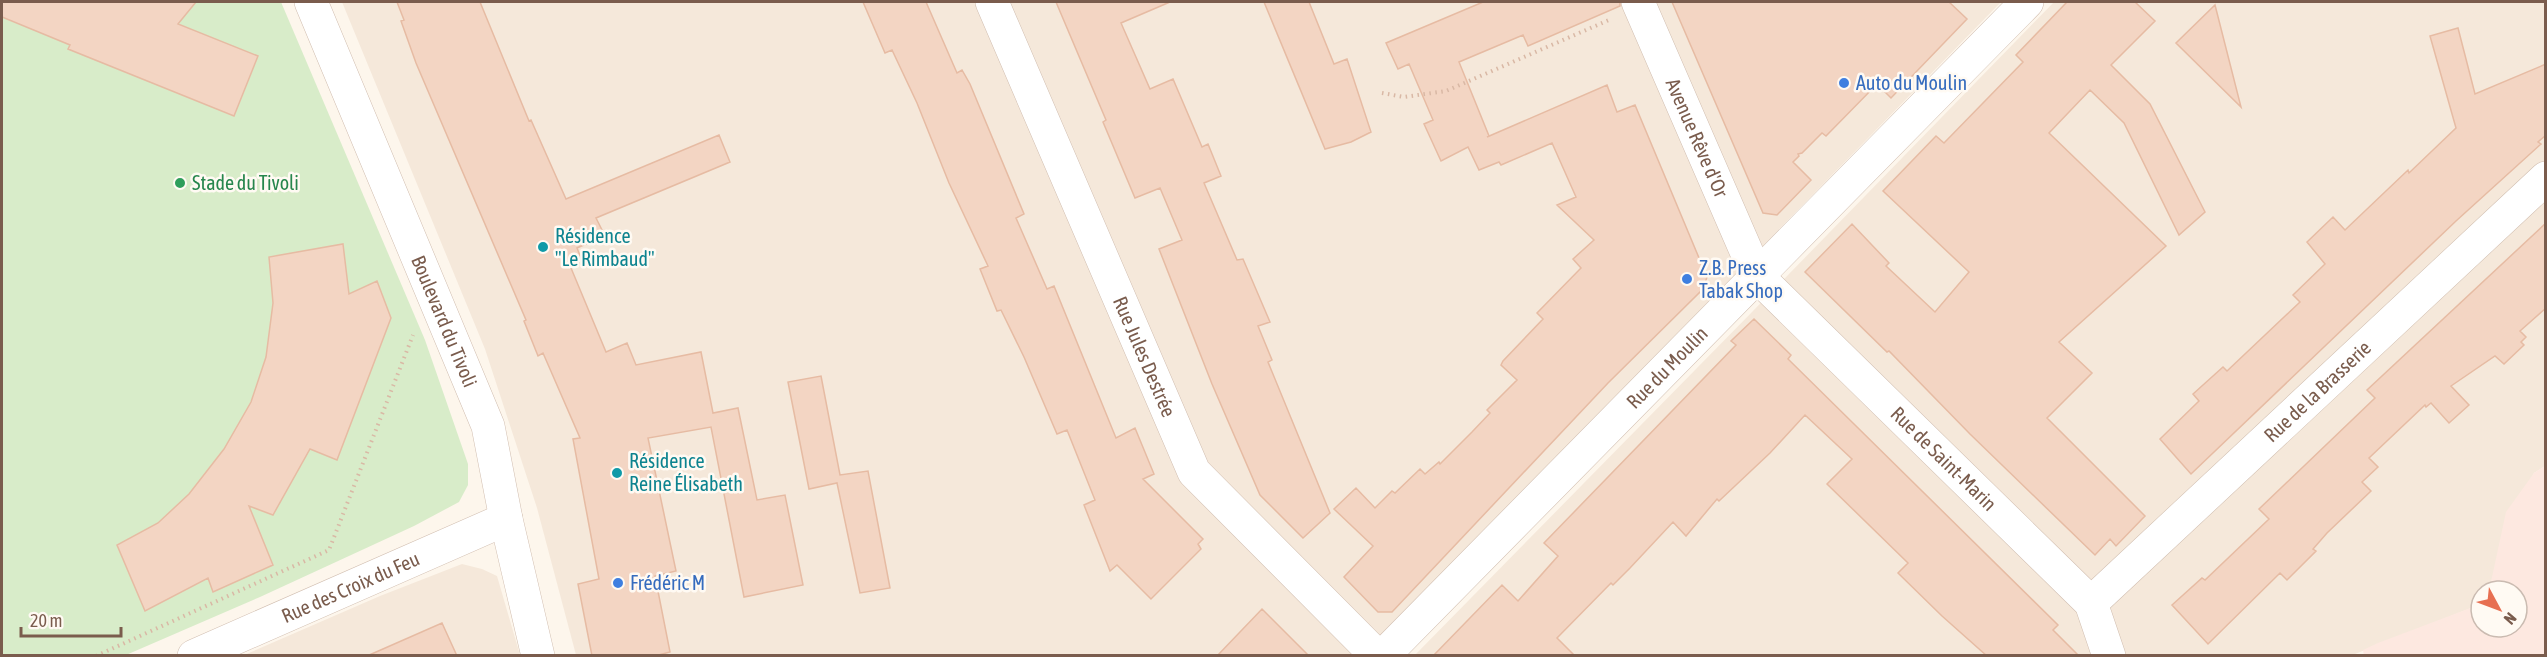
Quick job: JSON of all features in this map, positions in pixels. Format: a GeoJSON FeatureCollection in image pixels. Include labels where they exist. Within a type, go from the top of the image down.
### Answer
{"type":"FeatureCollection","features":[{"type":"Feature","properties":{"kind":"street","name":"Boulevard du Tivoli"},"geometry":{"type":"LineString","coordinates":[[311,2],[488,426],[506,519],[538,656]]}},
{"type":"Feature","properties":{"kind":"street","name":"Rue Jules Destrée"},"geometry":{"type":"LineString","coordinates":[[992,2],[1194,472],[1377,656]]}},
{"type":"Feature","properties":{"kind":"street","name":"Rue du Moulin"},"geometry":{"type":"LineString","coordinates":[[1383,656],[2024,3]]}},
{"type":"Feature","properties":{"kind":"street","name":"Avenue Rêve d'Or"},"geometry":{"type":"LineString","coordinates":[[1639,4],[1757,276]]}},
{"type":"Feature","properties":{"kind":"street","name":"Rue de la Brasserie"},"geometry":{"type":"LineString","coordinates":[[2091,603],[2546,178]]}},
{"type":"Feature","properties":{"kind":"street","name":"Rue de Saint-Marin"},"geometry":{"type":"LineString","coordinates":[[1757,276],[2091,603],[2109,656]]}},
{"type":"Feature","properties":{"kind":"street","name":"Rue des Croix du Feu"},"geometry":{"type":"LineString","coordinates":[[194,656],[506,519]]}},
{"type":"Feature","properties":{"kind":"path"},"geometry":{"type":"LineString","coordinates":[[1382,93],[1404,97],[1446,91],[1639,4]]}},
{"type":"Feature","properties":{"kind":"path"},"geometry":{"type":"LineString","coordinates":[[96,656],[330,550],[431,289]]}},
{"type":"Feature","properties":{"kind":"shaded area"},"geometry":{"type":"Polygon","coordinates":[[[342,2],[2001,2],[1362,656],[576,655],[537,508],[485,349],[342,2]]]}},
{"type":"Feature","properties":{"kind":"shaded area"},"geometry":{"type":"Polygon","coordinates":[[[2054,2],[2545,2],[2545,466],[2534,473],[2498,556],[2492,579],[2469,579],[2469,609],[2350,656],[1414,656],[2054,2]]]}},
{"type":"Feature","properties":{"kind":"shaded area"},"geometry":{"type":"Polygon","coordinates":[[[2545,466],[2545,655],[2364,656],[2363,650],[2378,643],[2469,609],[2469,639],[2529,639],[2529,579],[2492,579],[2506,512],[2534,473],[2545,466]]]}},
{"type":"Feature","properties":{"kind":"shaded area"},"geometry":{"type":"Polygon","coordinates":[[[462,564],[497,576],[520,655],[242,656],[380,596],[462,564]]]}},
{"type":"Feature","properties":{"kind":"green space","name":"Stade du Tivoli"},"geometry":{"type":"Polygon","coordinates":[[[2,2],[281,2],[425,340],[468,464],[468,485],[459,502],[414,526],[260,597],[126,655],[2,655],[2,2]]]}},
{"type":"Feature","properties":{"kind":"building"},"geometry":{"type":"Polygon","coordinates":[[[2,2],[196,2],[178,24],[258,56],[234,116],[68,49],[70,45],[2,17],[2,2]]]}},
{"type":"Feature","properties":{"kind":"building"},"geometry":{"type":"Polygon","coordinates":[[[397,2],[480,2],[529,121],[531,120],[566,199],[719,135],[730,162],[596,218],[602,230],[595,234],[597,239],[577,248],[583,263],[571,268],[606,352],[627,343],[636,365],[701,352],[713,413],[738,408],[757,500],[785,495],[803,585],[744,597],[711,427],[648,438],[676,571],[655,576],[670,652],[655,656],[592,656],[578,584],[599,579],[573,439],[580,438],[543,353],[538,356],[524,321],[526,320],[416,63],[401,21],[404,20],[397,2]]]}},
{"type":"Feature","properties":{"kind":"building"},"geometry":{"type":"Polygon","coordinates":[[[863,2],[926,2],[957,73],[962,70],[970,84],[1024,214],[1016,218],[1047,289],[1054,286],[1116,438],[1135,428],[1154,474],[1143,479],[1203,539],[1198,544],[1201,549],[1151,599],[1117,565],[1110,571],[1084,505],[1095,500],[1067,430],[1057,434],[1024,357],[1001,310],[997,311],[980,269],[988,266],[949,183],[917,103],[892,50],[885,53],[863,2]]]}},
{"type":"Feature","properties":{"kind":"building"},"geometry":{"type":"Polygon","coordinates":[[[1056,2],[1170,2],[1121,23],[1150,89],[1173,79],[1202,147],[1208,144],[1221,176],[1204,183],[1237,260],[1243,259],[1270,322],[1258,326],[1272,360],[1268,362],[1330,513],[1303,538],[1260,495],[1212,384],[1159,249],[1182,240],[1160,188],[1135,198],[1103,122],[1106,120],[1056,2]]]}},
{"type":"Feature","properties":{"kind":"building"},"geometry":{"type":"Polygon","coordinates":[[[1264,2],[1309,2],[1334,64],[1347,59],[1371,132],[1351,142],[1325,149],[1264,2]]]}},
{"type":"Feature","properties":{"kind":"building"},"geometry":{"type":"Polygon","coordinates":[[[1483,2],[1620,2],[1620,6],[1528,46],[1523,35],[1459,62],[1489,136],[1487,137],[1607,85],[1617,112],[1635,105],[1707,277],[1703,289],[1608,383],[1392,612],[1378,612],[1344,577],[1373,546],[1334,509],[1356,488],[1375,508],[1420,469],[1425,474],[1439,462],[1440,464],[1472,432],[1490,413],[1487,410],[1517,380],[1501,365],[1503,361],[1543,319],[1537,313],[1581,268],[1573,259],[1594,240],[1557,205],[1576,197],[1552,143],[1501,165],[1499,162],[1479,170],[1468,147],[1441,161],[1424,124],[1433,120],[1409,64],[1398,69],[1386,43],[1483,2]]]}},
{"type":"Feature","properties":{"kind":"building"},"geometry":{"type":"Polygon","coordinates":[[[1672,2],[1949,2],[1967,19],[1891,98],[1877,84],[1826,136],[1822,133],[1802,153],[1798,154],[1799,156],[1793,162],[1811,180],[1777,215],[1763,213],[1672,2]]]}},
{"type":"Feature","properties":{"kind":"building"},"geometry":{"type":"Polygon","coordinates":[[[2067,2],[2135,2],[2155,21],[2111,65],[2150,104],[2205,212],[2179,235],[2124,123],[2090,90],[2049,133],[2166,246],[2059,342],[2092,373],[2047,418],[2145,516],[2116,546],[2110,539],[2095,555],[1970,434],[1889,351],[1887,352],[1805,272],[1852,224],[1889,263],[1886,266],[1935,312],[1969,272],[1883,191],[1936,136],[1944,143],[2023,62],[2016,55],[2067,2]]]}},
{"type":"Feature","properties":{"kind":"building"},"geometry":{"type":"Polygon","coordinates":[[[2215,5],[2241,107],[2176,43],[2215,5]]]}},
{"type":"Feature","properties":{"kind":"building"},"geometry":{"type":"Polygon","coordinates":[[[2458,28],[2475,94],[2546,64],[2546,135],[2538,142],[2541,144],[2456,221],[2191,474],[2160,439],[2199,401],[2193,394],[2223,367],[2227,371],[2300,302],[2293,295],[2325,264],[2307,242],[2333,217],[2345,230],[2456,128],[2430,36],[2458,28]]]}},
{"type":"Feature","properties":{"kind":"building"},"geometry":{"type":"Polygon","coordinates":[[[2546,223],[2546,308],[2520,331],[2526,337],[2521,342],[2524,345],[2504,364],[2495,356],[2451,386],[2469,405],[2449,423],[2431,403],[2426,407],[2425,405],[2369,458],[2378,467],[2362,482],[2371,491],[2327,533],[2313,549],[2316,551],[2287,580],[2280,573],[2208,644],[2172,605],[2202,578],[2205,580],[2269,519],[2259,509],[2375,398],[2367,390],[2546,223]]]}},
{"type":"Feature","properties":{"kind":"building"},"geometry":{"type":"Polygon","coordinates":[[[343,244],[349,294],[377,281],[391,318],[337,460],[310,449],[273,515],[249,506],[273,565],[213,592],[208,578],[145,611],[117,545],[158,523],[189,494],[224,449],[251,402],[266,357],[273,303],[269,257],[343,244]]]}},
{"type":"Feature","properties":{"kind":"building"},"geometry":{"type":"Polygon","coordinates":[[[1754,319],[1791,355],[1788,359],[2058,625],[2053,630],[2079,656],[1987,656],[1898,573],[1908,563],[1827,484],[1852,459],[1805,415],[1770,453],[1719,501],[1717,499],[1686,536],[1673,522],[1613,585],[1611,583],[1557,638],[1575,656],[1433,656],[1502,585],[1518,601],[1558,556],[1544,543],[1736,345],[1731,341],[1754,319]]]}},
{"type":"Feature","properties":{"kind":"building"},"geometry":{"type":"Polygon","coordinates":[[[821,376],[840,475],[868,471],[890,588],[860,593],[837,483],[809,489],[788,382],[821,376]]]}},
{"type":"Feature","properties":{"kind":"building"},"geometry":{"type":"Polygon","coordinates":[[[1262,609],[1309,656],[1217,656],[1262,609]]]}},
{"type":"Feature","properties":{"kind":"building"},"geometry":{"type":"Polygon","coordinates":[[[442,623],[457,656],[367,656],[442,623]]]}},
{"type":"Feature","properties":{"kind":"place","name":"Auto du Moulin"},"geometry":{"type":"Point","coordinates":[1844,83]}},
{"type":"Feature","properties":{"kind":"place","name":"Stade du Tivoli"},"geometry":{"type":"Point","coordinates":[180,183]}},
{"type":"Feature","properties":{"kind":"place","name":"Résidence \"Le Rimbaud\""},"geometry":{"type":"Point","coordinates":[543,247]}},
{"type":"Feature","properties":{"kind":"place","name":"Z.B. Press Tabak Shop"},"geometry":{"type":"Point","coordinates":[1687,279]}},
{"type":"Feature","properties":{"kind":"place","name":"Résidence Reine Élisabeth"},"geometry":{"type":"Point","coordinates":[617,473]}},
{"type":"Feature","properties":{"kind":"place","name":"Frédéric M"},"geometry":{"type":"Point","coordinates":[618,583]}}]}
